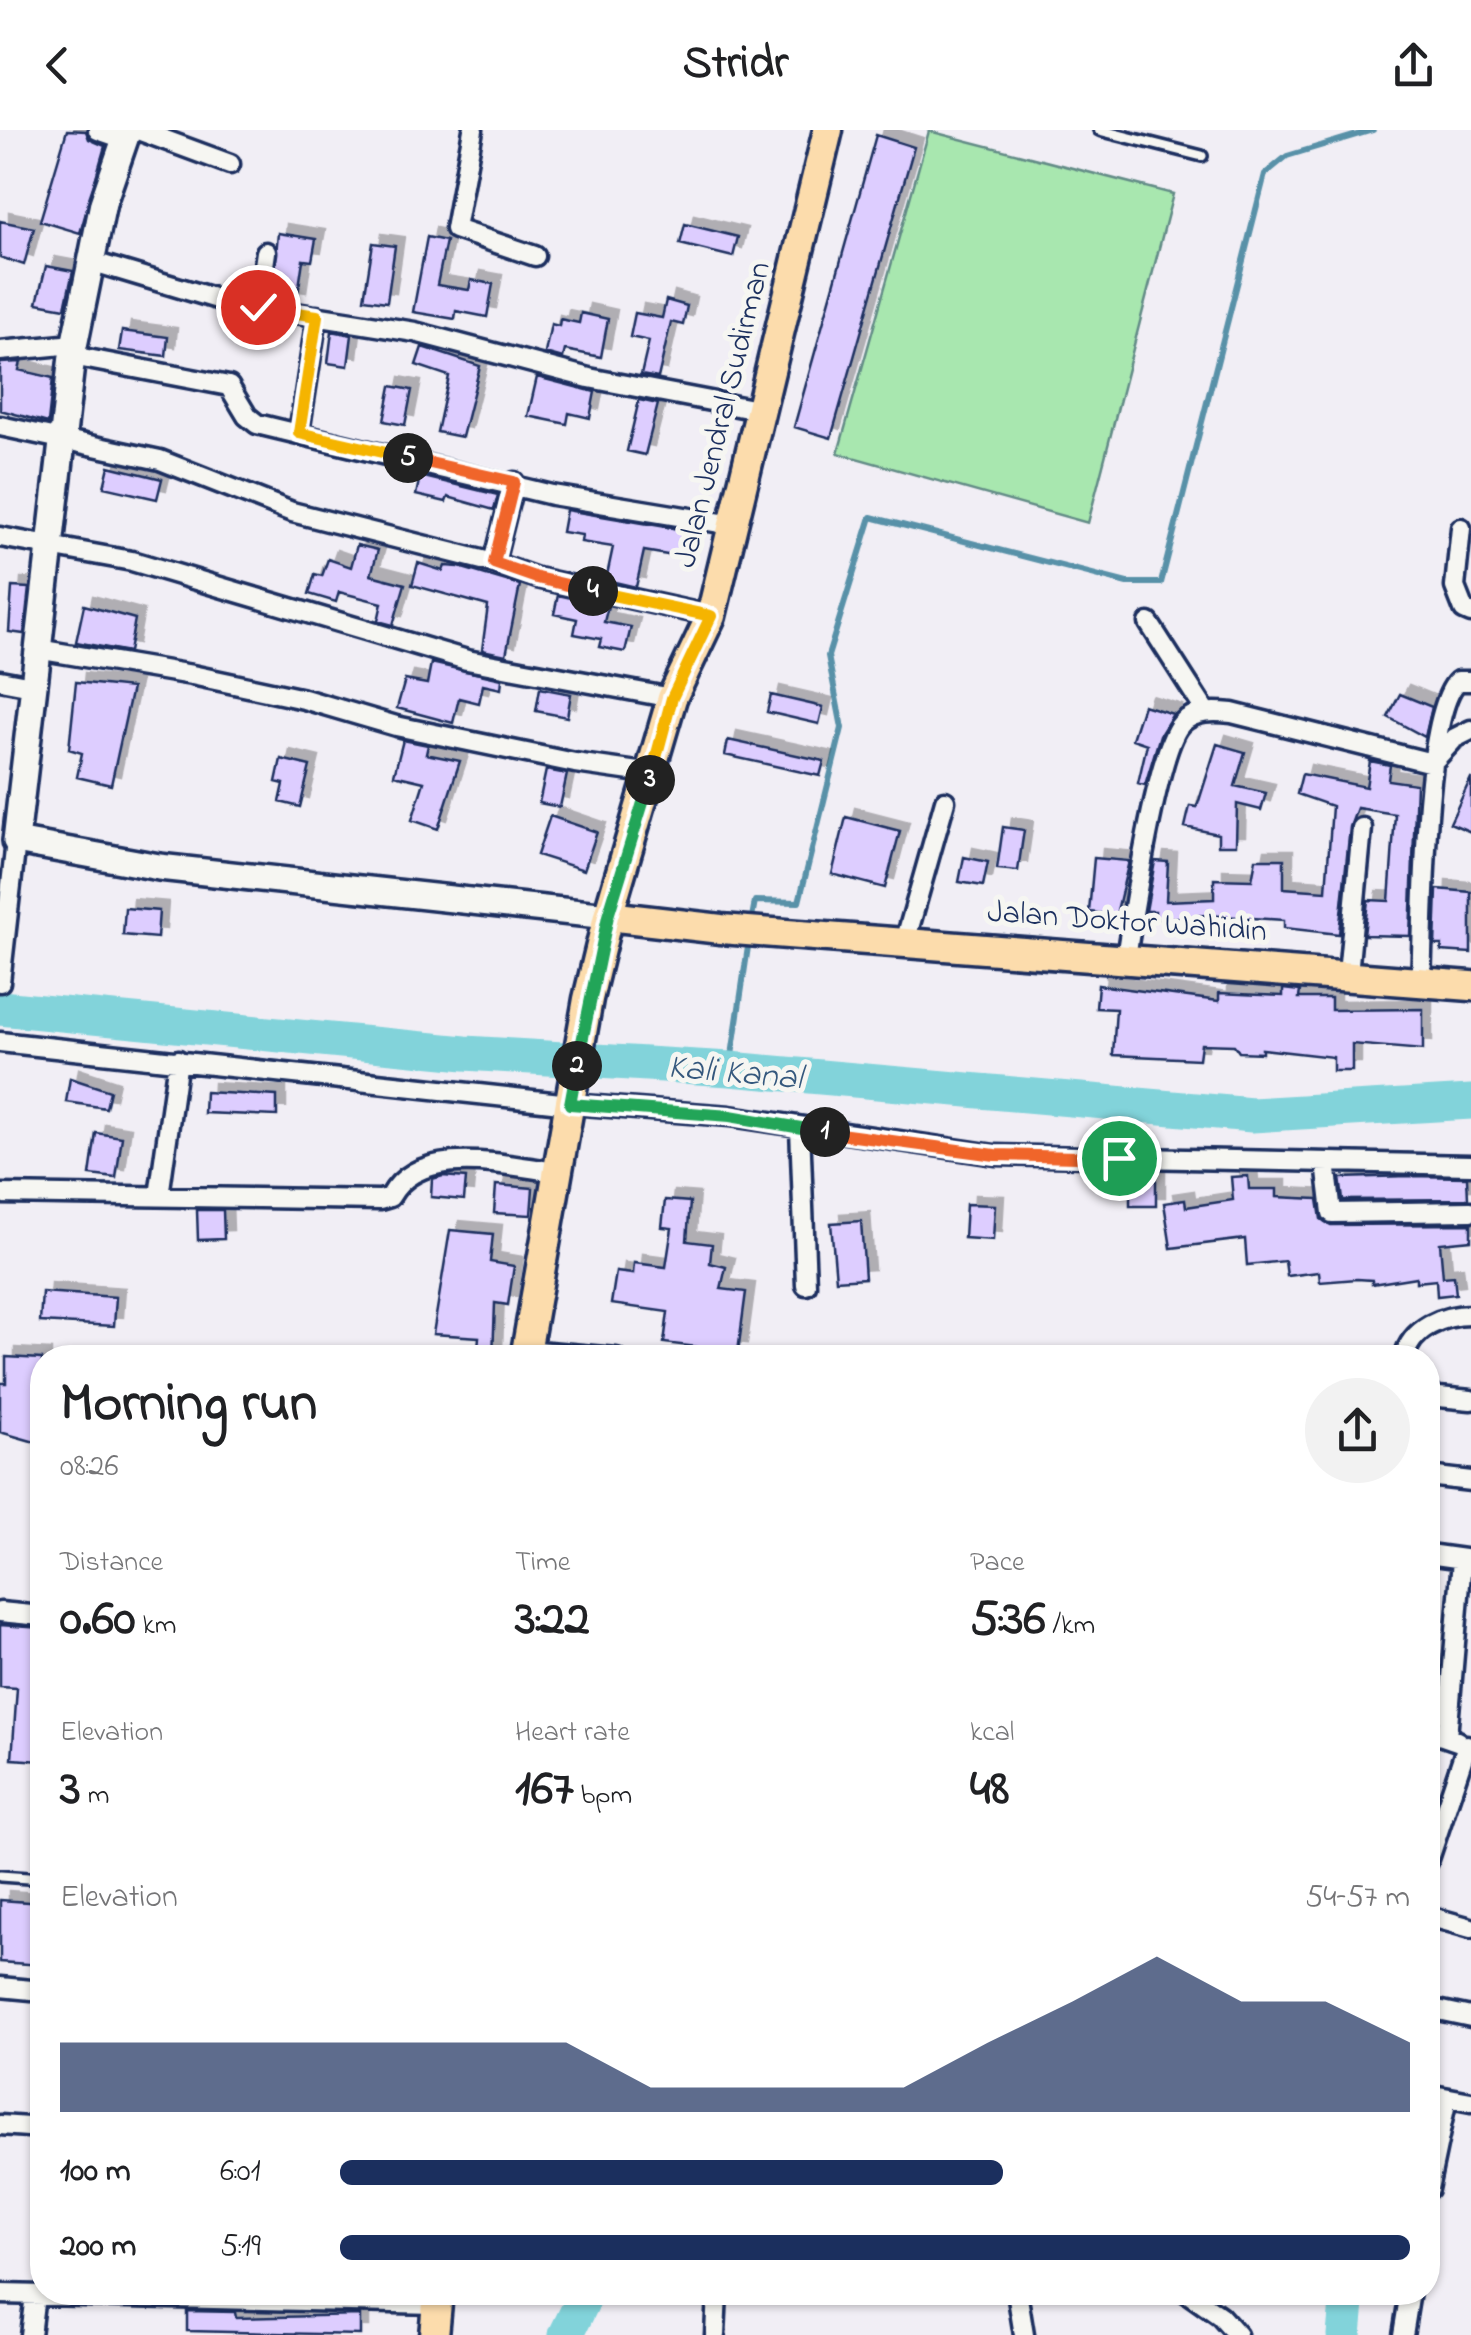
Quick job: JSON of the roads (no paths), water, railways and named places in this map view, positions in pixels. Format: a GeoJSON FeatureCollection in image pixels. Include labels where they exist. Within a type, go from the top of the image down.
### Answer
{"type":"FeatureCollection","features":[{"type":"Feature","properties":{"kind":"main road","name":"Jalan Jendral Sudirman"},"geometry":{"type":"LineString","coordinates":[[527,1345],[588,1000],[608,916],[672,698],[711,616],[828,130]]}},
{"type":"Feature","properties":{"kind":"main road"},"geometry":{"type":"LineString","coordinates":[[130,133],[90,262],[73,350],[12,833],[159,868],[608,916]]}},
{"type":"Feature","properties":{"kind":"main road","name":"Jalan Doktor Wahidin"},"geometry":{"type":"LineString","coordinates":[[608,916],[778,933],[1471,986]]}},
{"type":"Feature","properties":{"kind":"main road"},"geometry":{"type":"LineString","coordinates":[[434,2335],[436,2305]]}},
{"type":"Feature","properties":{"kind":"street"},"geometry":{"type":"LineString","coordinates":[[98,130],[130,133],[230,164]]}},
{"type":"Feature","properties":{"kind":"street"},"geometry":{"type":"LineString","coordinates":[[472,130],[454,230],[535,256]]}},
{"type":"Feature","properties":{"kind":"street"},"geometry":{"type":"LineString","coordinates":[[258,307],[266,252]]}},
{"type":"Feature","properties":{"kind":"street"},"geometry":{"type":"LineString","coordinates":[[90,262],[258,307],[414,332],[588,378],[763,412]]}},
{"type":"Feature","properties":{"kind":"street"},"geometry":{"type":"LineString","coordinates":[[299,433],[317,316]]}},
{"type":"Feature","properties":{"kind":"street"},"geometry":{"type":"LineString","coordinates":[[0,351],[73,350],[224,384],[234,390],[247,416],[257,424],[514,482],[552,495],[733,526]]}},
{"type":"Feature","properties":{"kind":"street"},"geometry":{"type":"LineString","coordinates":[[0,426],[160,460],[292,512],[494,563],[537,578],[711,616]]}},
{"type":"Feature","properties":{"kind":"street"},"geometry":{"type":"LineString","coordinates":[[494,563],[514,482]]}},
{"type":"Feature","properties":{"kind":"street"},"geometry":{"type":"LineString","coordinates":[[1461,528],[1455,587],[1464,610],[1471,613]]}},
{"type":"Feature","properties":{"kind":"street"},"geometry":{"type":"LineString","coordinates":[[0,538],[48,544],[185,575],[467,660],[672,698]]}},
{"type":"Feature","properties":{"kind":"street"},"geometry":{"type":"LineString","coordinates":[[1149,623],[1206,712]]}},
{"type":"Feature","properties":{"kind":"street"},"geometry":{"type":"LineString","coordinates":[[37,650],[192,675],[304,699],[396,726],[574,763],[652,774]]}},
{"type":"Feature","properties":{"kind":"street"},"geometry":{"type":"LineString","coordinates":[[0,680],[32,686]]}},
{"type":"Feature","properties":{"kind":"street"},"geometry":{"type":"LineString","coordinates":[[1422,980],[1432,763],[1449,692],[1458,681],[1471,680]]}},
{"type":"Feature","properties":{"kind":"street"},"geometry":{"type":"LineString","coordinates":[[1126,957],[1149,828],[1178,726],[1206,712],[1232,713],[1432,763]]}},
{"type":"Feature","properties":{"kind":"street"},"geometry":{"type":"LineString","coordinates":[[1432,763],[1455,738],[1471,730]]}},
{"type":"Feature","properties":{"kind":"street"},"geometry":{"type":"LineString","coordinates":[[905,942],[945,801]]}},
{"type":"Feature","properties":{"kind":"street"},"geometry":{"type":"LineString","coordinates":[[1348,974],[1362,828]]}},
{"type":"Feature","properties":{"kind":"street"},"geometry":{"type":"LineString","coordinates":[[0,982],[12,833]]}},
{"type":"Feature","properties":{"kind":"street"},"geometry":{"type":"LineString","coordinates":[[0,1042],[572,1095],[995,1155],[1254,1164],[1471,1165]]}},
{"type":"Feature","properties":{"kind":"street"},"geometry":{"type":"LineString","coordinates":[[158,1196],[178,1060]]}},
{"type":"Feature","properties":{"kind":"street"},"geometry":{"type":"LineString","coordinates":[[800,1128],[806,1285]]}},
{"type":"Feature","properties":{"kind":"street"},"geometry":{"type":"LineString","coordinates":[[1326,1162],[1332,1213],[1471,1211]]}},
{"type":"Feature","properties":{"kind":"street"},"geometry":{"type":"LineString","coordinates":[[0,1194],[380,1200],[414,1172],[430,1166],[478,1163],[556,1172]]}},
{"type":"Feature","properties":{"kind":"street"},"geometry":{"type":"LineString","coordinates":[[1409,1345],[1427,1327],[1471,1315]]}},
{"type":"Feature","properties":{"kind":"street"},"geometry":{"type":"LineString","coordinates":[[1440,1397],[1471,1400]]}},
{"type":"Feature","properties":{"kind":"street"},"geometry":{"type":"LineString","coordinates":[[1440,1477],[1471,1481]]}},
{"type":"Feature","properties":{"kind":"street"},"geometry":{"type":"LineString","coordinates":[[1440,1556],[1467,1560],[1446,1737]]}},
{"type":"Feature","properties":{"kind":"street"},"geometry":{"type":"LineString","coordinates":[[0,1612],[30,1615]]}},
{"type":"Feature","properties":{"kind":"street"},"geometry":{"type":"LineString","coordinates":[[1440,1735],[1469,1746],[1440,1828]]}},
{"type":"Feature","properties":{"kind":"street"},"geometry":{"type":"LineString","coordinates":[[1440,1919],[1471,1928]]}},
{"type":"Feature","properties":{"kind":"street"},"geometry":{"type":"LineString","coordinates":[[0,1987],[30,1990]]}},
{"type":"Feature","properties":{"kind":"street"},"geometry":{"type":"LineString","coordinates":[[1440,2011],[1471,2017]]}},
{"type":"Feature","properties":{"kind":"street"},"geometry":{"type":"LineString","coordinates":[[1440,2097],[1471,2102]]}},
{"type":"Feature","properties":{"kind":"street"},"geometry":{"type":"LineString","coordinates":[[1440,2128],[1447,2098]]}},
{"type":"Feature","properties":{"kind":"street"},"geometry":{"type":"LineString","coordinates":[[0,2126],[30,2127]]}},
{"type":"Feature","properties":{"kind":"street"},"geometry":{"type":"LineString","coordinates":[[0,2294],[30,2294]]}},
{"type":"Feature","properties":{"kind":"street"},"geometry":{"type":"LineString","coordinates":[[30,2335],[34,2305]]}},
{"type":"Feature","properties":{"kind":"street"},"geometry":{"type":"LineString","coordinates":[[715,2335],[716,2305]]}},
{"type":"Feature","properties":{"kind":"street"},"geometry":{"type":"LineString","coordinates":[[1020,2305],[1024,2335]]}},
{"type":"Feature","properties":{"kind":"street"},"geometry":{"type":"LineString","coordinates":[[1204,2305],[1237,2335]]}},
{"type":"Feature","properties":{"kind":"street"},"geometry":{"type":"LineString","coordinates":[[1403,2335],[1408,2305]]}},
{"type":"Feature","properties":{"kind":"lane"},"geometry":{"type":"LineString","coordinates":[[1099,130],[1202,156]]}},
{"type":"Feature","properties":{"kind":"lane"},"geometry":{"type":"LineString","coordinates":[[0,1876],[30,1878]]}},
{"type":"Feature","properties":{"kind":"waterway"},"geometry":{"type":"LineString","coordinates":[[751,923],[755,901],[799,902],[842,728],[828,656],[871,517],[1127,583],[1161,583],[1265,174],[1287,156],[1373,130]]}},
{"type":"Feature","properties":{"kind":"waterway"},"geometry":{"type":"LineString","coordinates":[[730,1069],[749,940]]}},
{"type":"Feature","properties":{"kind":"waterway","name":"Kali Kanal"},"geometry":{"type":"LineString","coordinates":[[0,1008],[465,1053],[730,1069],[1252,1115],[1471,1102]]}},
{"type":"Feature","properties":{"kind":"waterway"},"geometry":{"type":"LineString","coordinates":[[566,2335],[581,2305]]}},
{"type":"Feature","properties":{"kind":"waterway"},"geometry":{"type":"LineString","coordinates":[[1344,2335],[1347,2305]]}}]}
